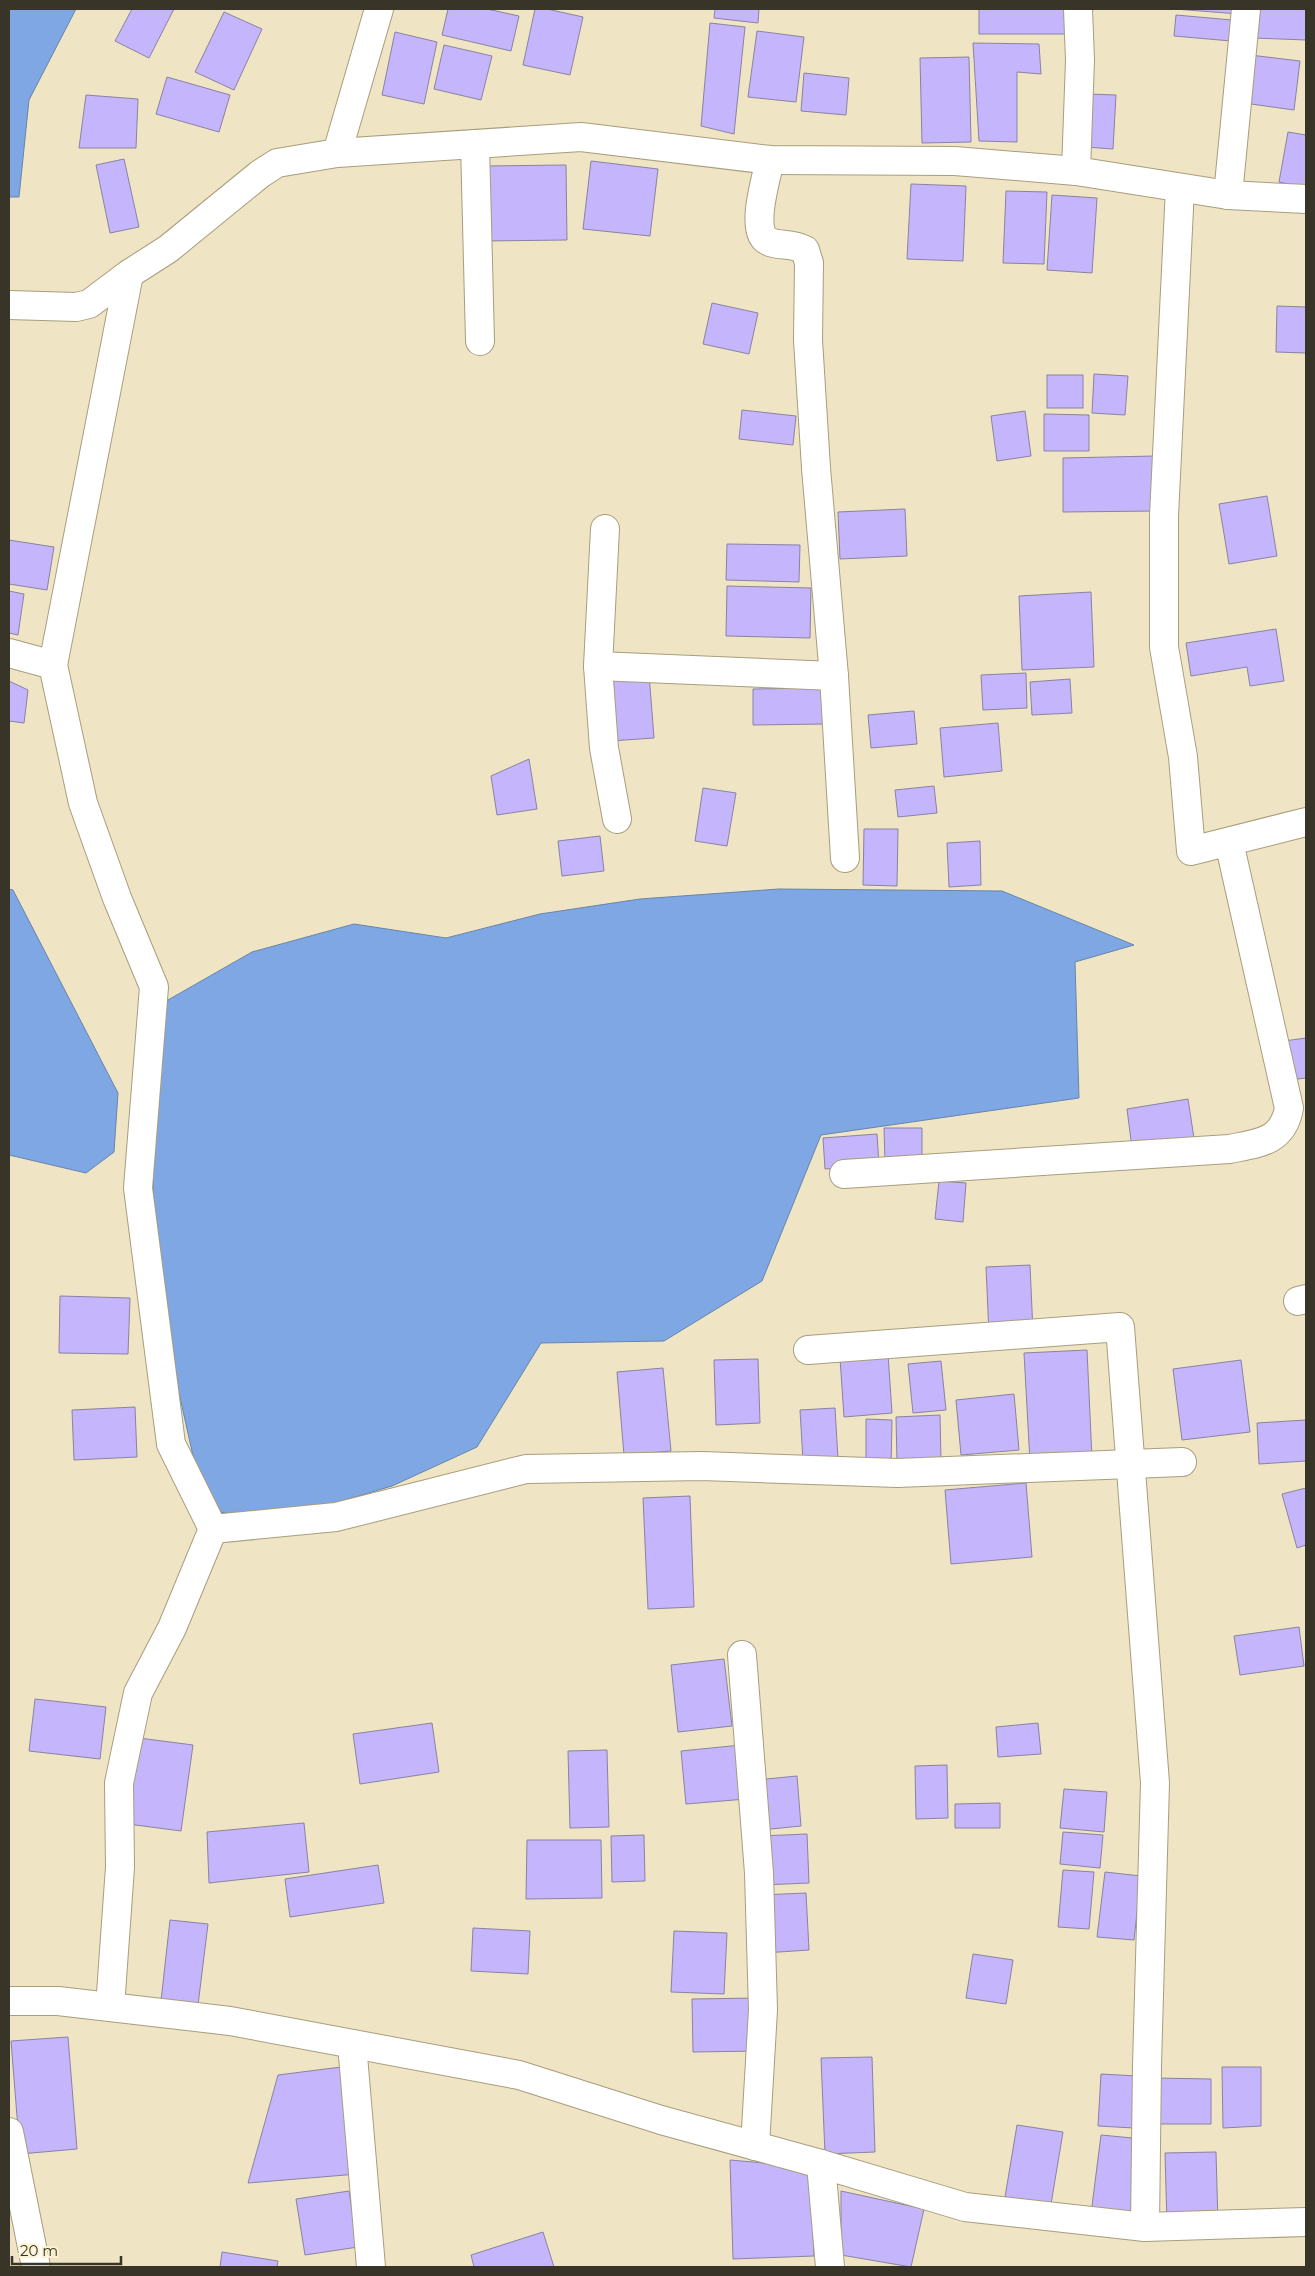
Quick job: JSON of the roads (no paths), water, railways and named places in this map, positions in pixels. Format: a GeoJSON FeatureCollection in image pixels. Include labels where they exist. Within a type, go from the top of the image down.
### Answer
{"type":"FeatureCollection","features":[{"type":"Feature","properties":{"kind":"street"},"geometry":{"type":"LineString","coordinates":[[337,154],[379,9]]}},
{"type":"Feature","properties":{"kind":"street"},"geometry":{"type":"LineString","coordinates":[[1076,171],[1080,60],[1078,9]]}},
{"type":"Feature","properties":{"kind":"street"},"geometry":{"type":"LineString","coordinates":[[1228,194],[1246,9]]}},
{"type":"Feature","properties":{"kind":"street"},"geometry":{"type":"LineString","coordinates":[[9,305],[76,307],[89,304],[129,274],[168,249],[260,174],[278,163],[337,154],[581,136],[770,160],[956,161],[1076,171],[1228,194],[1306,199]]}},
{"type":"Feature","properties":{"kind":"street"},"geometry":{"type":"LineString","coordinates":[[475,144],[480,340]]}},
{"type":"Feature","properties":{"kind":"street"},"geometry":{"type":"LineString","coordinates":[[770,160],[759,216],[763,237],[769,242],[796,244],[805,250],[809,263],[809,350],[834,676],[845,858]]}},
{"type":"Feature","properties":{"kind":"street"},"geometry":{"type":"LineString","coordinates":[[1180,188],[1164,516],[1164,647],[1182,757],[1191,851],[1306,822]]}},
{"type":"Feature","properties":{"kind":"street"},"geometry":{"type":"LineString","coordinates":[[110,2007],[120,1867],[119,1783],[138,1693],[172,1628],[213,1529],[171,1444],[138,1188],[154,987],[117,898],[83,803],[53,665],[129,274]]}},
{"type":"Feature","properties":{"kind":"street"},"geometry":{"type":"LineString","coordinates":[[605,529],[598,666],[604,748],[617,819]]}},
{"type":"Feature","properties":{"kind":"street"},"geometry":{"type":"LineString","coordinates":[[9,653],[53,665]]}},
{"type":"Feature","properties":{"kind":"street"},"geometry":{"type":"LineString","coordinates":[[598,666],[834,676]]}},
{"type":"Feature","properties":{"kind":"street"},"geometry":{"type":"LineString","coordinates":[[844,1174],[1230,1149],[1261,1143],[1276,1134],[1286,1122],[1289,1108],[1229,842]]}},
{"type":"Feature","properties":{"kind":"street"},"geometry":{"type":"LineString","coordinates":[[808,1350],[1120,1327],[1132,1463],[1155,1783],[1147,2065],[1145,2227]]}},
{"type":"Feature","properties":{"kind":"street"},"geometry":{"type":"LineString","coordinates":[[213,1529],[336,1517],[526,1469],[702,1466],[897,1473],[1182,1462]]}},
{"type":"Feature","properties":{"kind":"street"},"geometry":{"type":"LineString","coordinates":[[742,1655],[759,1873],[763,2010],[755,2146]]}},
{"type":"Feature","properties":{"kind":"street"},"geometry":{"type":"LineString","coordinates":[[9,2001],[58,2001],[230,2020],[519,2075],[661,2120],[821,2164],[965,2208],[1145,2227],[1306,2222]]}},
{"type":"Feature","properties":{"kind":"street"},"geometry":{"type":"LineString","coordinates":[[352,2044],[371,2267]]}},
{"type":"Feature","properties":{"kind":"street"},"geometry":{"type":"LineString","coordinates":[[9,2132],[36,2267]]}},
{"type":"Feature","properties":{"kind":"street"},"geometry":{"type":"LineString","coordinates":[[821,2164],[830,2267]]}},
{"type":"Feature","properties":{"kind":"water"},"geometry":{"type":"Polygon","coordinates":[[[9,9],[76,9],[29,100],[19,197],[9,197],[9,9]]]}},
{"type":"Feature","properties":{"kind":"water"},"geometry":{"type":"Polygon","coordinates":[[[9,889],[13,890],[118,1093],[114,1152],[86,1173],[9,1155],[9,889]]]}},
{"type":"Feature","properties":{"kind":"water"},"geometry":{"type":"Polygon","coordinates":[[[779,889],[1002,891],[1134,945],[1075,962],[1079,1098],[821,1135],[762,1281],[664,1341],[541,1343],[477,1447],[392,1486],[271,1522],[205,1509],[159,1304],[148,1084],[168,1000],[252,952],[354,924],[446,938],[540,914],[640,899],[779,889]]]}}]}
